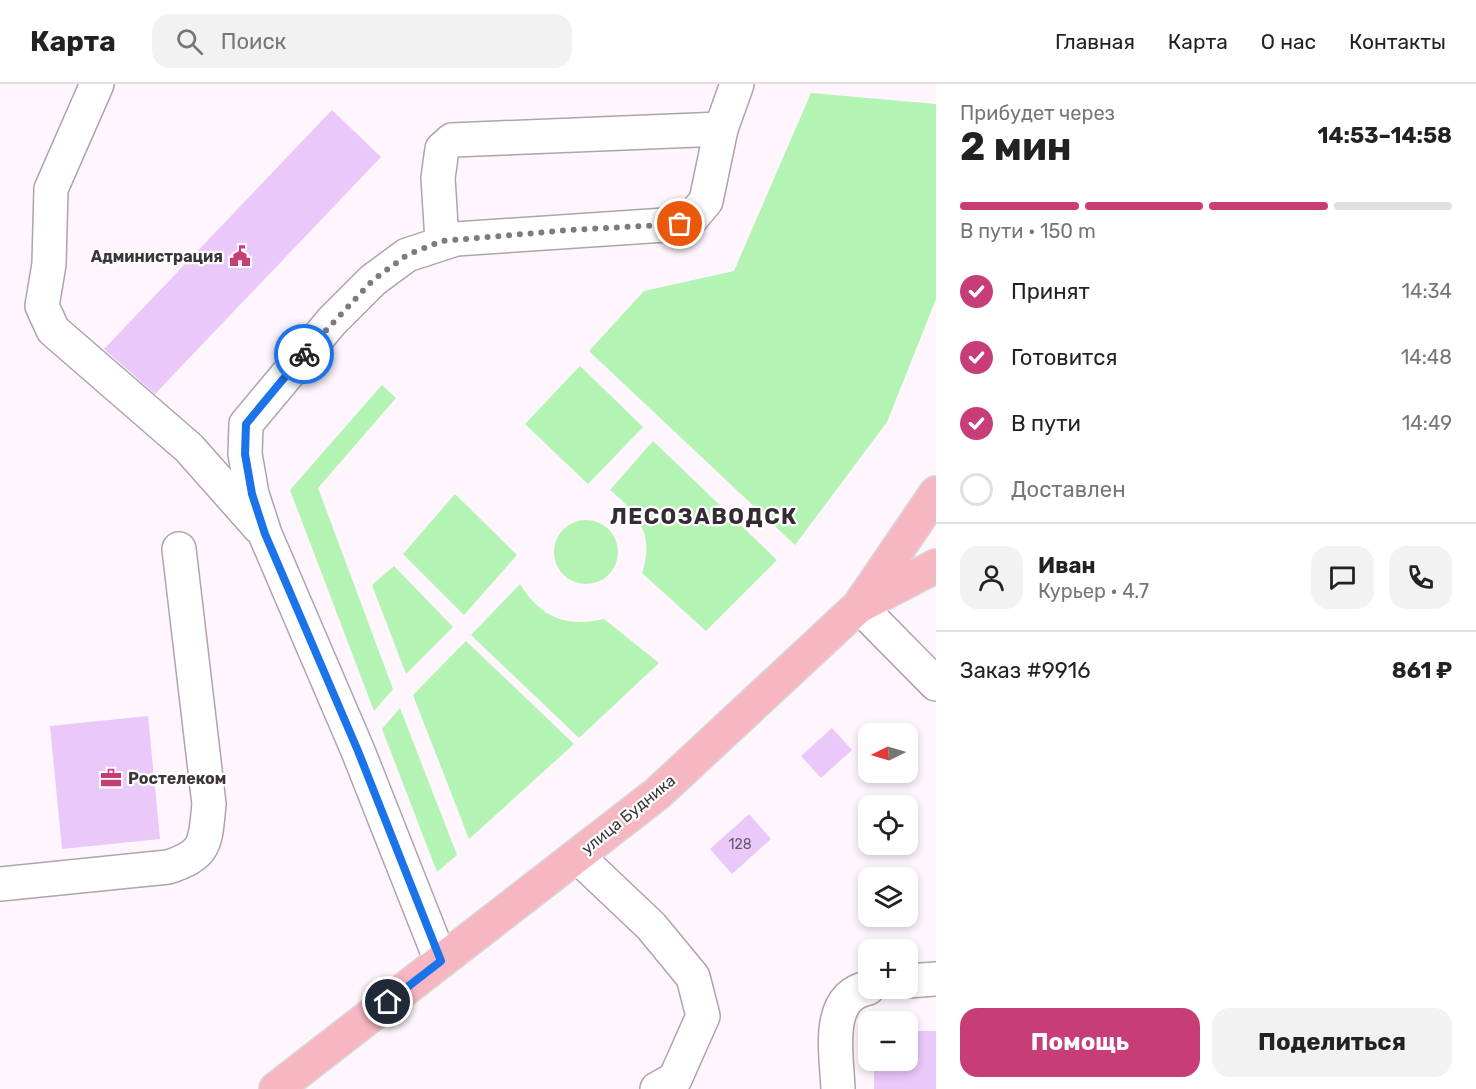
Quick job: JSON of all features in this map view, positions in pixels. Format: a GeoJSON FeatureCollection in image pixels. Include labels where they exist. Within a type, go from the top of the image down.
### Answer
{"type":"FeatureCollection","features":[{"type":"Feature","properties":{"kind":"main road","name":"улица Будника"},"geometry":{"type":"LineString","coordinates":[[276,1089],[658,793],[859,606],[936,493]]}},
{"type":"Feature","properties":{"kind":"main road"},"geometry":{"type":"LineString","coordinates":[[859,606],[936,566]]}},
{"type":"Feature","properties":{"kind":"lane"},"geometry":{"type":"LineString","coordinates":[[97,84],[51,189],[49,264],[42,306],[53,330],[189,448],[265,534]]}},
{"type":"Feature","properties":{"kind":"lane"},"geometry":{"type":"LineString","coordinates":[[441,961],[358,751],[265,534],[252,494],[245,454],[246,424],[332,321],[373,280],[407,255],[442,241],[570,230],[680,224],[690,220],[706,201],[721,129],[737,84]]}},
{"type":"Feature","properties":{"kind":"lane"},"geometry":{"type":"LineString","coordinates":[[442,241],[438,178],[442,149],[452,140],[721,129]]}},
{"type":"Feature","properties":{"kind":"lane"},"geometry":{"type":"LineString","coordinates":[[0,884],[168,867],[190,860],[204,845],[209,804],[179,549]]}},
{"type":"Feature","properties":{"kind":"lane"},"geometry":{"type":"LineString","coordinates":[[859,606],[936,684]]}},
{"type":"Feature","properties":{"kind":"lane"},"geometry":{"type":"LineString","coordinates":[[578,856],[651,926],[693,976],[703,1016],[675,1079],[657,1089]]}},
{"type":"Feature","properties":{"kind":"lane"},"geometry":{"type":"LineString","coordinates":[[918,980],[936,979]]}},
{"type":"Feature","properties":{"kind":"lane"},"geometry":{"type":"LineString","coordinates":[[838,1089],[837,1019],[845,999],[858,991]]}},
{"type":"Feature","properties":{"kind":"green space"},"geometry":{"type":"Polygon","coordinates":[[[811,93],[936,104],[936,299],[887,422],[795,545],[589,351],[644,291],[734,271],[811,93]]]}},
{"type":"Feature","properties":{"kind":"green space"},"geometry":{"type":"Polygon","coordinates":[[[580,366],[643,427],[588,484],[525,424],[580,366]]]}},
{"type":"Feature","properties":{"kind":"green space"},"geometry":{"type":"Polygon","coordinates":[[[382,385],[396,398],[318,488],[393,689],[374,711],[290,490],[382,385]]]}},
{"type":"Feature","properties":{"kind":"green space"},"geometry":{"type":"Polygon","coordinates":[[[653,441],[777,560],[706,631],[642,573],[646,559],[645,536],[636,516],[610,490],[653,441]]]}},
{"type":"Feature","properties":{"kind":"green space"},"geometry":{"type":"Polygon","coordinates":[[[455,494],[517,555],[464,615],[403,554],[455,494]]]}},
{"type":"Feature","properties":{"kind":"green space"},"geometry":{"type":"Polygon","coordinates":[[[586,520],[609,529],[618,552],[609,575],[586,584],[563,575],[554,552],[563,529],[586,520]]]}},
{"type":"Feature","properties":{"kind":"green space"},"geometry":{"type":"Polygon","coordinates":[[[394,566],[453,627],[406,674],[372,585],[394,566]]]}},
{"type":"Feature","properties":{"kind":"green space"},"geometry":{"type":"Polygon","coordinates":[[[520,584],[536,605],[545,612],[566,621],[604,619],[659,663],[579,738],[471,635],[520,584]]]}},
{"type":"Feature","properties":{"kind":"green space"},"geometry":{"type":"Polygon","coordinates":[[[466,641],[574,744],[469,839],[413,695],[466,641]]]}},
{"type":"Feature","properties":{"kind":"green space"},"geometry":{"type":"Polygon","coordinates":[[[400,708],[457,855],[437,872],[382,729],[400,708]]]}},
{"type":"Feature","properties":{"kind":"building","name":"Администрация"},"geometry":{"type":"Polygon","coordinates":[[[332,110],[381,157],[155,394],[104,349],[332,110]]]}},
{"type":"Feature","properties":{"kind":"building"},"geometry":{"type":"Polygon","coordinates":[[[148,716],[160,839],[62,849],[50,726],[148,716]]]}},
{"type":"Feature","properties":{"kind":"building"},"geometry":{"type":"Polygon","coordinates":[[[832,728],[852,750],[821,778],[801,756],[832,728]]]}},
{"type":"Feature","properties":{"kind":"building"},"geometry":{"type":"Polygon","coordinates":[[[749,814],[771,839],[732,874],[710,849],[749,814]]]}},
{"type":"Feature","properties":{"kind":"building"},"geometry":{"type":"Polygon","coordinates":[[[918,1031],[936,1031],[936,1089],[874,1089],[874,1071],[918,1071],[918,1031]]]}},
{"type":"Feature","properties":{"kind":"way so far"},"geometry":{"type":"LineString","coordinates":[[304,354],[332,321],[373,280],[407,255],[442,241],[570,230],[680,224]]}},
{"type":"Feature","properties":{"kind":"place","name":"Администрация"},"geometry":{"type":"Point","coordinates":[240,256]}},
{"type":"Feature","properties":{"kind":"place","name":"Ростелеком"},"geometry":{"type":"Point","coordinates":[111,778]}},
{"type":"Feature","properties":{"kind":"district","name":"ЛЕСОЗАВОДСК"},"geometry":{"type":"Point","coordinates":[704,516]}},
{"type":"Feature","properties":{"kind":"route"},"geometry":{"type":"LineString","coordinates":[[304,354],[246,424],[243,440],[252,494],[265,534],[358,751],[441,961],[388,1002]]}}]}
